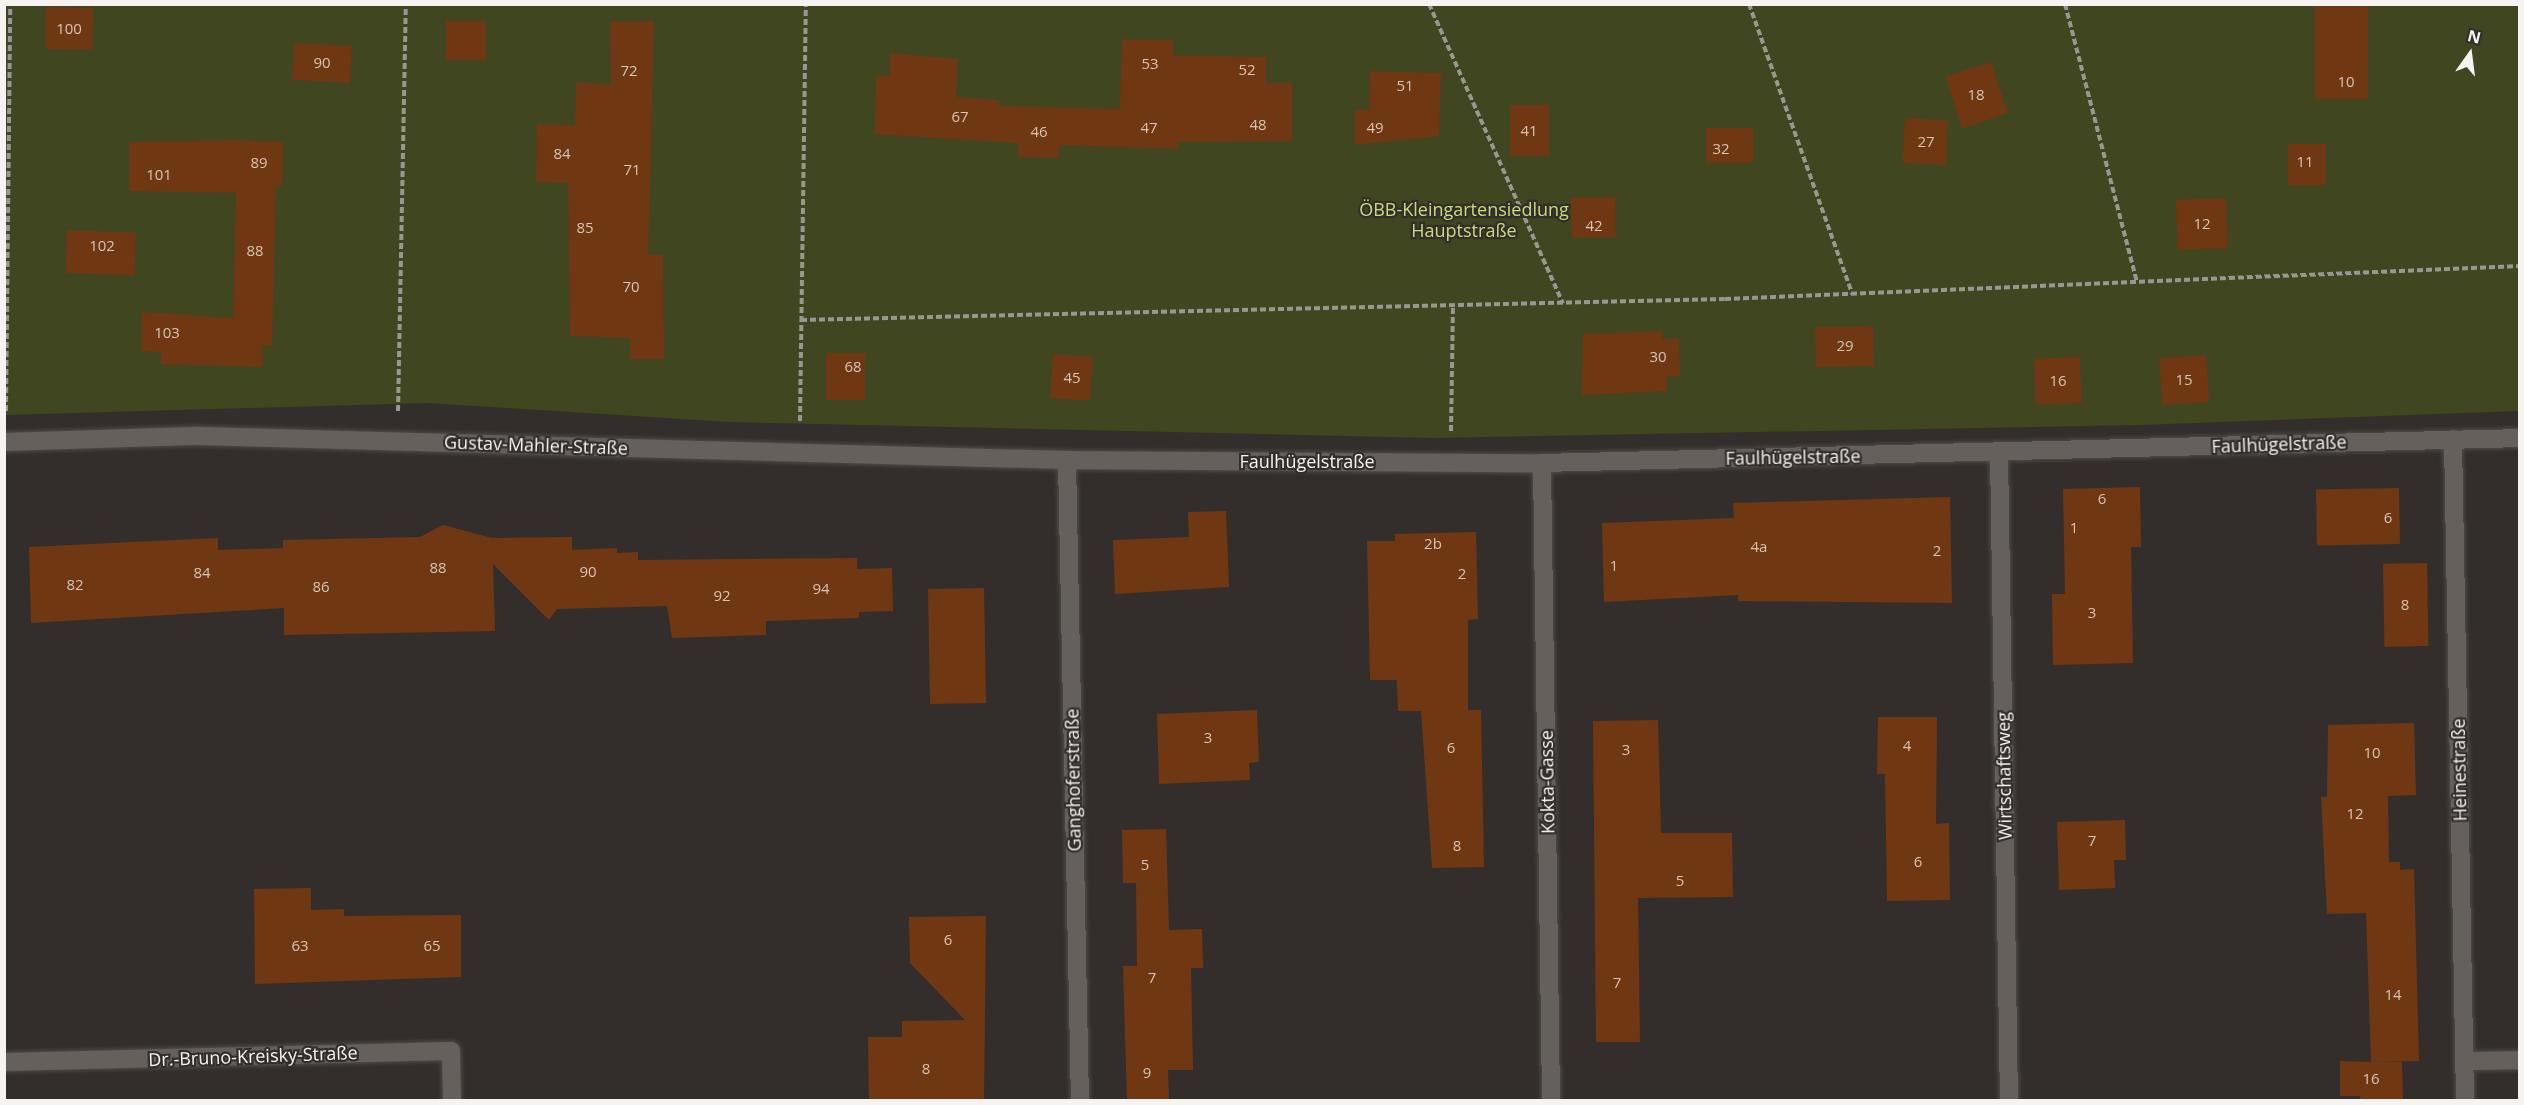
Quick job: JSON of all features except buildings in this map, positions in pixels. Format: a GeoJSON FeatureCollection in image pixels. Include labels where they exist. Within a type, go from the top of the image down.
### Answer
{"type":"FeatureCollection","features":[{"type":"Feature","properties":{"kind":"street","name":"Gustav-Mahler-Straße"},"geometry":{"type":"LineString","coordinates":[[5,442],[201,436],[1066,460]]}},
{"type":"Feature","properties":{"kind":"street","name":"Faulhügelstraße"},"geometry":{"type":"LineString","coordinates":[[1066,460],[1542,463],[2520,438]]}},
{"type":"Feature","properties":{"kind":"street","name":"Heinestraße"},"geometry":{"type":"LineString","coordinates":[[2453,439],[2465,1101]]}},
{"type":"Feature","properties":{"kind":"street","name":"Wirtschaftsweg"},"geometry":{"type":"LineString","coordinates":[[1999,452],[2009,1101]]}},
{"type":"Feature","properties":{"kind":"street","name":"Ganghoferstraße"},"geometry":{"type":"LineString","coordinates":[[1066,460],[1080,1101]]}},
{"type":"Feature","properties":{"kind":"street","name":"Kokta-Gasse"},"geometry":{"type":"LineString","coordinates":[[1542,463],[1551,1101]]}},
{"type":"Feature","properties":{"kind":"street","name":"Dr.-Bruno-Kreisky-Straße"},"geometry":{"type":"LineString","coordinates":[[4,1062],[451,1050],[452,1101]]}},
{"type":"Feature","properties":{"kind":"street"},"geometry":{"type":"LineString","coordinates":[[2465,1061],[2520,1060]]}},
{"type":"Feature","properties":{"kind":"path"},"geometry":{"type":"LineString","coordinates":[[5,442],[10,4]]}},
{"type":"Feature","properties":{"kind":"path"},"geometry":{"type":"LineString","coordinates":[[397,441],[405,4]]}},
{"type":"Feature","properties":{"kind":"path"},"geometry":{"type":"LineString","coordinates":[[799,453],[806,4]]}},
{"type":"Feature","properties":{"kind":"path"},"geometry":{"type":"LineString","coordinates":[[1429,4],[1563,303]]}},
{"type":"Feature","properties":{"kind":"path"},"geometry":{"type":"LineString","coordinates":[[1749,4],[1852,294]]}},
{"type":"Feature","properties":{"kind":"path"},"geometry":{"type":"LineString","coordinates":[[2065,4],[2137,282]]}},
{"type":"Feature","properties":{"kind":"path"},"geometry":{"type":"LineString","coordinates":[[801,320],[1453,306],[1852,294],[2520,266]]}},
{"type":"Feature","properties":{"kind":"path"},"geometry":{"type":"LineString","coordinates":[[1451,462],[1453,306]]}},
{"type":"Feature","properties":{"kind":"green space","name":"ÖBB-Kleingartensiedlung Hauptstraße"},"geometry":{"type":"Polygon","coordinates":[[[4,5],[2519,5],[2519,411],[2140,425],[1433,438],[729,422],[427,403],[5,415],[4,5]]]}}]}
